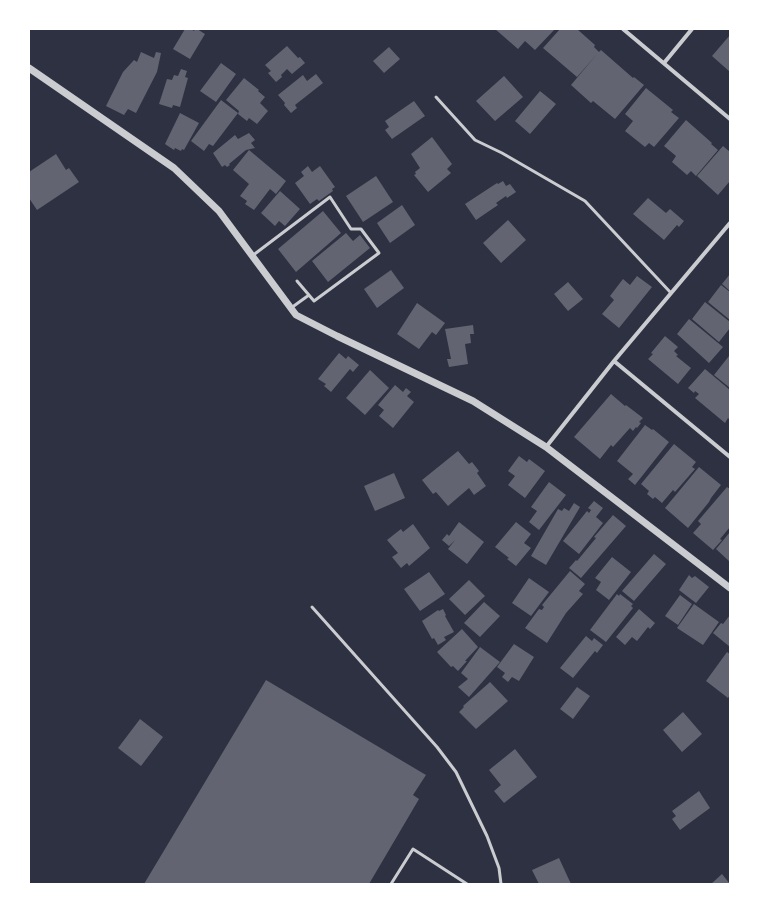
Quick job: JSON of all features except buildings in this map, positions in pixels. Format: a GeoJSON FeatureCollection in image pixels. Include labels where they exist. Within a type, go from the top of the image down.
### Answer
{"type":"FeatureCollection","features":[{"type":"Feature","properties":{"kind":"street"},"geometry":{"type":"LineString","coordinates":[[623,29],[730,119]]}},
{"type":"Feature","properties":{"kind":"street"},"geometry":{"type":"LineString","coordinates":[[664,63],[692,29]]}},
{"type":"Feature","properties":{"kind":"street"},"geometry":{"type":"LineString","coordinates":[[29,68],[174,168],[219,211],[296,315],[330,333],[473,401],[546,447],[730,588]]}},
{"type":"Feature","properties":{"kind":"street"},"geometry":{"type":"LineString","coordinates":[[546,447],[614,361],[730,223]]}},
{"type":"Feature","properties":{"kind":"street"},"geometry":{"type":"LineString","coordinates":[[614,361],[730,457]]}},
{"type":"Feature","properties":{"kind":"lane"},"geometry":{"type":"LineString","coordinates":[[436,97],[475,140],[502,153],[585,201],[671,293]]}},
{"type":"Feature","properties":{"kind":"lane"},"geometry":{"type":"LineString","coordinates":[[252,256],[330,197],[351,229],[361,229],[379,253],[314,301],[297,281]]}},
{"type":"Feature","properties":{"kind":"lane"},"geometry":{"type":"LineString","coordinates":[[291,308],[309,296]]}},
{"type":"Feature","properties":{"kind":"lane"},"geometry":{"type":"LineString","coordinates":[[312,607],[437,747],[456,772],[487,836],[499,868],[501,884]]}},
{"type":"Feature","properties":{"kind":"lane"},"geometry":{"type":"LineString","coordinates":[[391,884],[413,849],[467,884]]}}]}
